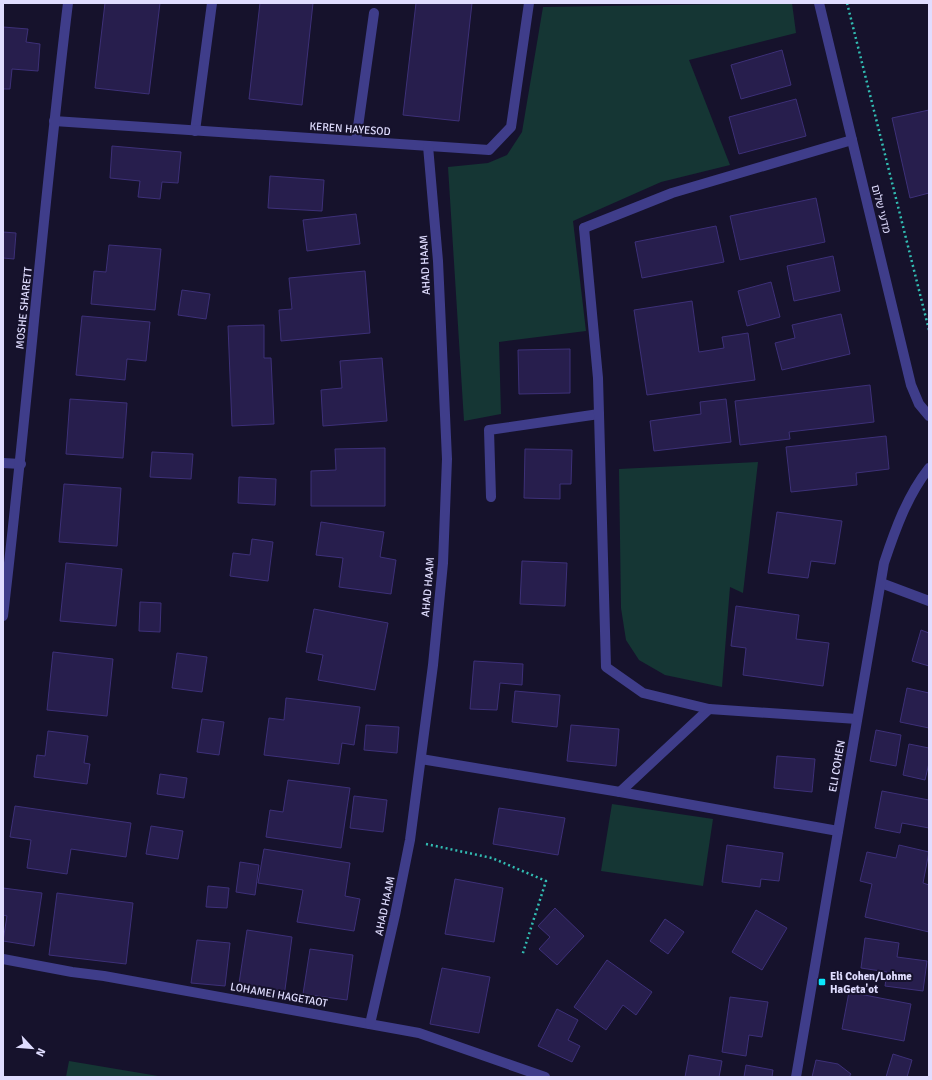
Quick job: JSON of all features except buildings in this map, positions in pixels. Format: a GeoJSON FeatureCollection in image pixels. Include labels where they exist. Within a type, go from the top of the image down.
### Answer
{"type":"FeatureCollection","features":[{"type":"Feature","properties":{"kind":"street","name":"MOSHE SHARETT"},"geometry":{"type":"LineString","coordinates":[[3,616],[21,464],[54,121],[68,3]]}},
{"type":"Feature","properties":{"kind":"street"},"geometry":{"type":"LineString","coordinates":[[195,131],[212,3]]}},
{"type":"Feature","properties":{"kind":"street","name":"KEREN HAYESOD"},"geometry":{"type":"LineString","coordinates":[[54,121],[489,150],[511,127],[529,3]]}},
{"type":"Feature","properties":{"kind":"street","name":"מדעי שלום"},"geometry":{"type":"LineString","coordinates":[[818,3],[911,385],[919,404],[929,416]]}},
{"type":"Feature","properties":{"kind":"street"},"geometry":{"type":"LineString","coordinates":[[356,141],[374,13]]}},
{"type":"Feature","properties":{"kind":"street"},"geometry":{"type":"LineString","coordinates":[[852,140],[672,193],[584,228],[598,378],[606,668],[643,693],[709,710],[857,719]]}},
{"type":"Feature","properties":{"kind":"street","name":"AHAD HAAM"},"geometry":{"type":"LineString","coordinates":[[370,1024],[395,916],[410,840],[433,665],[443,563],[447,459],[438,261],[428,146]]}},
{"type":"Feature","properties":{"kind":"street"},"geometry":{"type":"LineString","coordinates":[[491,497],[489,430],[599,414]]}},
{"type":"Feature","properties":{"kind":"street"},"geometry":{"type":"LineString","coordinates":[[3,463],[21,464]]}},
{"type":"Feature","properties":{"kind":"street","name":"ELI COHEN"},"geometry":{"type":"LineString","coordinates":[[796,1077],[884,564],[898,524],[921,479],[929,468]]}},
{"type":"Feature","properties":{"kind":"street"},"geometry":{"type":"LineString","coordinates":[[881,584],[929,601]]}},
{"type":"Feature","properties":{"kind":"street"},"geometry":{"type":"LineString","coordinates":[[620,792],[709,710]]}},
{"type":"Feature","properties":{"kind":"street"},"geometry":{"type":"LineString","coordinates":[[421,759],[620,792],[838,831]]}},
{"type":"Feature","properties":{"kind":"street","name":"LOHAMEI HAGETAOT"},"geometry":{"type":"LineString","coordinates":[[3,959],[419,1033],[545,1077]]}},
{"type":"Feature","properties":{"kind":"path"},"geometry":{"type":"LineString","coordinates":[[848,3],[929,330]]}},
{"type":"Feature","properties":{"kind":"path"},"geometry":{"type":"LineString","coordinates":[[410,840],[492,858],[546,880],[522,956]]}},
{"type":"Feature","properties":{"kind":"green space"},"geometry":{"type":"Polygon","coordinates":[[[792,3],[796,33],[689,60],[730,165],[661,182],[573,221],[586,331],[499,342],[501,414],[464,421],[448,167],[488,163],[507,155],[522,132],[543,7],[792,3]]]}},
{"type":"Feature","properties":{"kind":"green space"},"geometry":{"type":"Polygon","coordinates":[[[758,462],[743,593],[730,587],[722,687],[665,675],[639,660],[626,640],[621,608],[619,469],[758,462]]]}},
{"type":"Feature","properties":{"kind":"green space"},"geometry":{"type":"Polygon","coordinates":[[[612,804],[713,819],[703,886],[601,871],[612,804]]]}},
{"type":"Feature","properties":{"kind":"green space"},"geometry":{"type":"Polygon","coordinates":[[[69,1061],[164,1077],[66,1077],[69,1061]]]}},
{"type":"Feature","properties":{"kind":"place","name":"Eli Cohen/Lohme HaGeta'ot"},"geometry":{"type":"Point","coordinates":[822,982]}}]}
